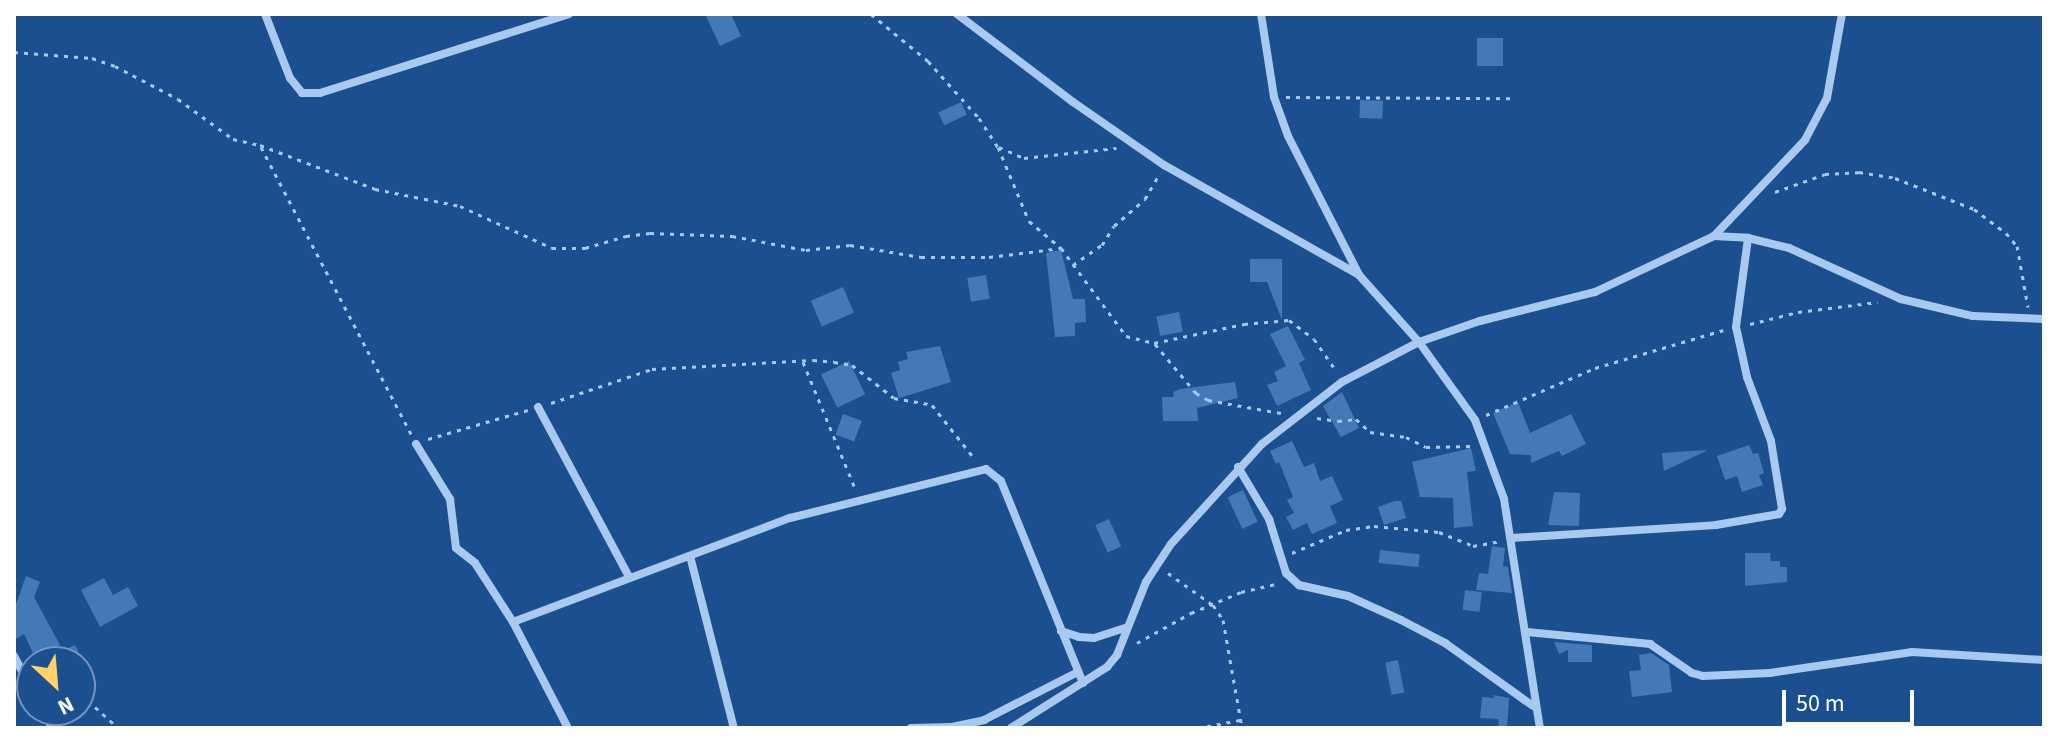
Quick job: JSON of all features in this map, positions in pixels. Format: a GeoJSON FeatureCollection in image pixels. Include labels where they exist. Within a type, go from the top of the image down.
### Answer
{"type":"FeatureCollection","features":[{"type":"Feature","properties":{"kind":"street"},"geometry":{"type":"LineString","coordinates":[[265,14],[290,78],[302,93],[320,93],[538,18],[569,14]]}},
{"type":"Feature","properties":{"kind":"street"},"geometry":{"type":"LineString","coordinates":[[957,14],[1164,165],[1359,275]]}},
{"type":"Feature","properties":{"kind":"street"},"geometry":{"type":"LineString","coordinates":[[1261,14],[1274,97],[1305,174],[1359,275],[1419,342],[1475,420],[1486,445],[1504,499],[1527,632],[1533,706],[1540,728]]}},
{"type":"Feature","properties":{"kind":"street"},"geometry":{"type":"LineString","coordinates":[[1011,728],[1107,667],[1117,655],[1156,566],[1171,544],[1238,467],[1342,382],[1419,342],[1480,321],[1595,292],[1714,236],[1805,140],[1827,98],[1842,14]]}},
{"type":"Feature","properties":{"kind":"street"},"geometry":{"type":"LineString","coordinates":[[1714,236],[1748,238],[1789,248],[1901,299],[1973,316],[2044,319]]}},
{"type":"Feature","properties":{"kind":"street"},"geometry":{"type":"LineString","coordinates":[[1511,538],[1716,525],[1779,514],[1782,509],[1771,441],[1747,377],[1736,327],[1748,238]]}},
{"type":"Feature","properties":{"kind":"street"},"geometry":{"type":"LineString","coordinates":[[538,407],[629,577]]}},
{"type":"Feature","properties":{"kind":"street"},"geometry":{"type":"LineString","coordinates":[[416,444],[450,499],[456,548],[475,563],[513,622],[568,728]]}},
{"type":"Feature","properties":{"kind":"street"},"geometry":{"type":"LineString","coordinates":[[1238,467],[1269,519],[1286,573],[1299,585],[1348,596],[1401,620],[1445,643],[1533,706]]}},
{"type":"Feature","properties":{"kind":"street"},"geometry":{"type":"LineString","coordinates":[[513,622],[790,518],[860,498],[934,484],[986,469],[995,472],[1001,481],[1083,683]]}},
{"type":"Feature","properties":{"kind":"street"},"geometry":{"type":"LineString","coordinates":[[690,556],[734,728]]}},
{"type":"Feature","properties":{"kind":"street"},"geometry":{"type":"LineString","coordinates":[[1061,631],[1094,638],[1127,627]]}},
{"type":"Feature","properties":{"kind":"street"},"geometry":{"type":"LineString","coordinates":[[1527,632],[1650,644],[1692,673],[1703,676],[1770,673],[1912,652],[2044,660]]}},
{"type":"Feature","properties":{"kind":"street"},"geometry":{"type":"LineString","coordinates":[[911,728],[952,727],[984,720],[1078,672]]}},
{"type":"Feature","properties":{"kind":"path"},"geometry":{"type":"LineString","coordinates":[[871,14],[928,61],[979,118],[998,147],[1029,221],[1061,248],[1126,336],[1154,343],[1244,324],[1289,320],[1314,339],[1342,382]]}},
{"type":"Feature","properties":{"kind":"path"},"geometry":{"type":"LineString","coordinates":[[14,52],[92,58],[115,66],[178,99],[214,122],[226,136],[260,145],[326,174],[375,189],[460,206],[552,248],[585,248],[626,236],[650,233],[732,236],[806,250],[850,245],[943,258],[989,257],[1061,248]]}},
{"type":"Feature","properties":{"kind":"path"},"geometry":{"type":"LineString","coordinates":[[1274,97],[1510,98]]}},
{"type":"Feature","properties":{"kind":"path"},"geometry":{"type":"LineString","coordinates":[[260,145],[416,444],[461,427],[538,407],[652,369],[802,360],[852,365],[894,398],[932,405],[964,448],[986,469]]}},
{"type":"Feature","properties":{"kind":"path"},"geometry":{"type":"LineString","coordinates":[[998,147],[1024,158],[1136,146]]}},
{"type":"Feature","properties":{"kind":"path"},"geometry":{"type":"LineString","coordinates":[[1073,265],[1102,245],[1114,226],[1145,199],[1164,165]]}},
{"type":"Feature","properties":{"kind":"path"},"geometry":{"type":"LineString","coordinates":[[1773,193],[1825,174],[1859,172],[1895,178],[1974,209],[2006,233],[2017,246],[2029,319]]}},
{"type":"Feature","properties":{"kind":"path"},"geometry":{"type":"LineString","coordinates":[[1475,420],[1595,368],[1736,327],[1798,312],[1901,299]]}},
{"type":"Feature","properties":{"kind":"path"},"geometry":{"type":"LineString","coordinates":[[1154,343],[1196,393],[1208,400],[1326,421],[1356,419],[1370,432],[1406,437],[1426,447],[1486,445]]}},
{"type":"Feature","properties":{"kind":"path"},"geometry":{"type":"LineString","coordinates":[[802,360],[836,449],[860,498]]}},
{"type":"Feature","properties":{"kind":"path"},"geometry":{"type":"LineString","coordinates":[[1281,557],[1346,530],[1374,526],[1439,532],[1473,546],[1511,538]]}},
{"type":"Feature","properties":{"kind":"path"},"geometry":{"type":"LineString","coordinates":[[1156,566],[1213,605],[1229,638],[1242,728]]}},
{"type":"Feature","properties":{"kind":"path"},"geometry":{"type":"LineString","coordinates":[[1117,655],[1191,613],[1269,584],[1299,585]]}},
{"type":"Feature","properties":{"kind":"path"},"geometry":{"type":"LineString","coordinates":[[96,708],[118,728]]}},
{"type":"Feature","properties":{"kind":"path"},"geometry":{"type":"LineString","coordinates":[[1197,728],[1240,720]]}},
{"type":"Feature","properties":{"kind":"building"},"geometry":{"type":"Polygon","coordinates":[[[705,14],[731,14],[741,36],[720,46],[705,14]]]}},
{"type":"Feature","properties":{"kind":"building"},"geometry":{"type":"Polygon","coordinates":[[[1477,38],[1503,38],[1503,66],[1477,66],[1477,38]]]}},
{"type":"Feature","properties":{"kind":"building"},"geometry":{"type":"Polygon","coordinates":[[[1360,100],[1383,101],[1382,119],[1359,118],[1360,100]]]}},
{"type":"Feature","properties":{"kind":"building"},"geometry":{"type":"Polygon","coordinates":[[[961,102],[967,115],[944,125],[938,113],[961,102]]]}},
{"type":"Feature","properties":{"kind":"building"},"geometry":{"type":"Polygon","coordinates":[[[1061,250],[1073,299],[1085,299],[1086,322],[1075,323],[1075,336],[1055,337],[1046,253],[1061,250]]]}},
{"type":"Feature","properties":{"kind":"building"},"geometry":{"type":"Polygon","coordinates":[[[1250,259],[1282,259],[1282,320],[1267,282],[1250,282],[1250,259]]]}},
{"type":"Feature","properties":{"kind":"building"},"geometry":{"type":"Polygon","coordinates":[[[986,275],[990,299],[971,302],[967,278],[986,275]]]}},
{"type":"Feature","properties":{"kind":"building"},"geometry":{"type":"Polygon","coordinates":[[[843,287],[854,313],[822,326],[811,301],[843,287]]]}},
{"type":"Feature","properties":{"kind":"building"},"geometry":{"type":"Polygon","coordinates":[[[1179,312],[1183,332],[1160,336],[1156,316],[1179,312]]]}},
{"type":"Feature","properties":{"kind":"building"},"geometry":{"type":"Polygon","coordinates":[[[1288,326],[1305,360],[1299,363],[1311,390],[1277,406],[1267,385],[1278,381],[1274,372],[1286,366],[1270,334],[1288,326]]]}},
{"type":"Feature","properties":{"kind":"building"},"geometry":{"type":"Polygon","coordinates":[[[940,346],[951,382],[899,398],[891,373],[900,370],[898,362],[908,359],[906,352],[940,346]]]}},
{"type":"Feature","properties":{"kind":"building"},"geometry":{"type":"Polygon","coordinates":[[[849,361],[865,394],[837,408],[821,375],[849,361]]]}},
{"type":"Feature","properties":{"kind":"building"},"geometry":{"type":"Polygon","coordinates":[[[1235,382],[1238,398],[1197,408],[1198,421],[1163,421],[1162,397],[1174,397],[1173,392],[1180,389],[1235,382]]]}},
{"type":"Feature","properties":{"kind":"building"},"geometry":{"type":"Polygon","coordinates":[[[1342,392],[1359,428],[1341,437],[1323,406],[1342,392]]]}},
{"type":"Feature","properties":{"kind":"building"},"geometry":{"type":"Polygon","coordinates":[[[1518,402],[1530,433],[1571,414],[1586,444],[1562,456],[1559,451],[1531,463],[1531,455],[1510,454],[1493,413],[1518,402]]]}},
{"type":"Feature","properties":{"kind":"building"},"geometry":{"type":"Polygon","coordinates":[[[843,414],[862,421],[854,442],[835,435],[843,414]]]}},
{"type":"Feature","properties":{"kind":"building"},"geometry":{"type":"Polygon","coordinates":[[[1292,441],[1304,467],[1314,463],[1320,481],[1332,476],[1343,500],[1330,506],[1337,523],[1312,534],[1307,523],[1293,530],[1286,517],[1294,513],[1287,500],[1293,497],[1279,462],[1276,464],[1270,451],[1292,441]]]}},
{"type":"Feature","properties":{"kind":"building"},"geometry":{"type":"Polygon","coordinates":[[[1749,445],[1753,454],[1758,453],[1764,473],[1759,475],[1763,485],[1742,492],[1737,476],[1725,480],[1717,456],[1749,445]]]}},
{"type":"Feature","properties":{"kind":"building"},"geometry":{"type":"Polygon","coordinates":[[[1471,448],[1476,471],[1467,472],[1473,526],[1454,528],[1453,498],[1420,497],[1412,462],[1471,448]]]}},
{"type":"Feature","properties":{"kind":"building"},"geometry":{"type":"Polygon","coordinates":[[[1706,451],[1664,471],[1662,453],[1706,451]]]}},
{"type":"Feature","properties":{"kind":"building"},"geometry":{"type":"Polygon","coordinates":[[[1243,490],[1258,522],[1242,529],[1228,497],[1243,490]]]}},
{"type":"Feature","properties":{"kind":"building"},"geometry":{"type":"Polygon","coordinates":[[[1554,492],[1580,493],[1579,526],[1548,525],[1554,492]]]}},
{"type":"Feature","properties":{"kind":"building"},"geometry":{"type":"Polygon","coordinates":[[[1401,501],[1406,518],[1384,525],[1378,507],[1401,501]]]}},
{"type":"Feature","properties":{"kind":"building"},"geometry":{"type":"Polygon","coordinates":[[[1109,519],[1121,546],[1107,553],[1095,525],[1109,519]]]}},
{"type":"Feature","properties":{"kind":"building"},"geometry":{"type":"Polygon","coordinates":[[[1492,546],[1505,548],[1503,566],[1508,567],[1512,593],[1476,590],[1479,573],[1488,574],[1492,546]]]}},
{"type":"Feature","properties":{"kind":"building"},"geometry":{"type":"Polygon","coordinates":[[[1380,550],[1420,554],[1418,567],[1379,563],[1380,550]]]}},
{"type":"Feature","properties":{"kind":"building"},"geometry":{"type":"Polygon","coordinates":[[[1745,553],[1770,553],[1771,561],[1780,561],[1780,567],[1787,567],[1787,582],[1745,586],[1745,553]]]}},
{"type":"Feature","properties":{"kind":"building"},"geometry":{"type":"Polygon","coordinates":[[[26,576],[40,582],[34,597],[60,645],[30,646],[24,634],[14,640],[14,610],[26,576]]]}},
{"type":"Feature","properties":{"kind":"building"},"geometry":{"type":"Polygon","coordinates":[[[104,578],[113,595],[128,587],[138,606],[100,627],[81,590],[104,578]]]}},
{"type":"Feature","properties":{"kind":"building"},"geometry":{"type":"Polygon","coordinates":[[[1465,590],[1482,592],[1479,612],[1463,610],[1465,590]]]}},
{"type":"Feature","properties":{"kind":"building"},"geometry":{"type":"Polygon","coordinates":[[[1554,642],[1592,645],[1592,662],[1568,662],[1568,650],[1559,654],[1554,642]]]}},
{"type":"Feature","properties":{"kind":"building"},"geometry":{"type":"Polygon","coordinates":[[[1651,653],[1669,665],[1672,692],[1632,697],[1629,671],[1641,670],[1639,655],[1651,653]]]}},
{"type":"Feature","properties":{"kind":"building"},"geometry":{"type":"Polygon","coordinates":[[[1398,660],[1404,692],[1392,695],[1385,662],[1398,660]]]}},
{"type":"Feature","properties":{"kind":"building"},"geometry":{"type":"Polygon","coordinates":[[[1493,695],[1509,698],[1507,728],[1499,728],[1498,719],[1480,718],[1482,697],[1494,698],[1493,695]]]}}]}
